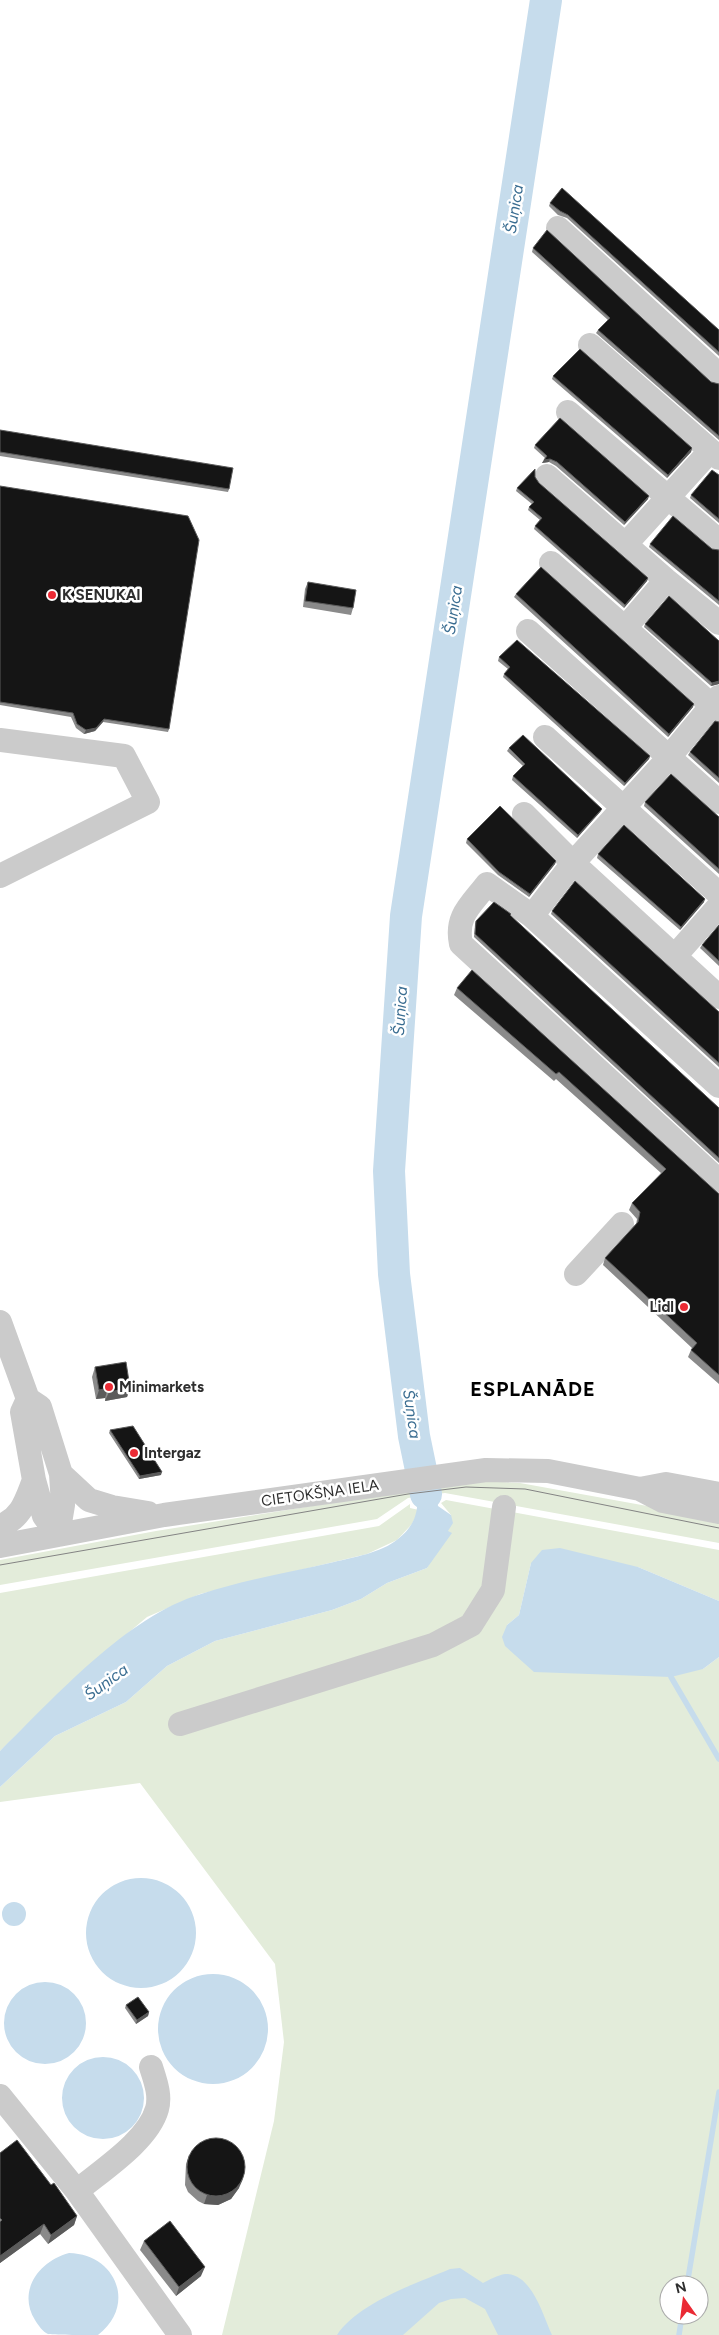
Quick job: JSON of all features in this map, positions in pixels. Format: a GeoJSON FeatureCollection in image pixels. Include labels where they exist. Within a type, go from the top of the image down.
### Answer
{"type":"FeatureCollection","features":[{"type":"Feature","properties":{"kind":"street"},"geometry":{"type":"LineString","coordinates":[[558,228],[719,375]]}},
{"type":"Feature","properties":{"kind":"street"},"geometry":{"type":"LineString","coordinates":[[590,345],[715,454],[668,497],[625,545]]}},
{"type":"Feature","properties":{"kind":"street"},"geometry":{"type":"LineString","coordinates":[[568,412],[719,541]]}},
{"type":"Feature","properties":{"kind":"street"},"geometry":{"type":"LineString","coordinates":[[547,476],[625,545],[719,623]]}},
{"type":"Feature","properties":{"kind":"street"},"geometry":{"type":"LineString","coordinates":[[532,916],[573,863],[717,705],[551,563]]}},
{"type":"Feature","properties":{"kind":"street"},"geometry":{"type":"LineString","coordinates":[[625,628],[666,580]]}},
{"type":"Feature","properties":{"kind":"street"},"geometry":{"type":"LineString","coordinates":[[528,631],[670,756],[719,802]]}},
{"type":"Feature","properties":{"kind":"street"},"geometry":{"type":"LineString","coordinates":[[545,737],[719,894]]}},
{"type":"Feature","properties":{"kind":"street"},"geometry":{"type":"LineString","coordinates":[[0,740],[124,756],[148,802],[0,876]]}},
{"type":"Feature","properties":{"kind":"street"},"geometry":{"type":"LineString","coordinates":[[524,814],[573,863],[719,997]]}},
{"type":"Feature","properties":{"kind":"street"},"geometry":{"type":"LineString","coordinates":[[719,1086],[532,916],[487,884],[460,918],[458,932],[460,944],[719,1181]]}},
{"type":"Feature","properties":{"kind":"street"},"geometry":{"type":"LineString","coordinates":[[675,956],[719,906]]}},
{"type":"Feature","properties":{"kind":"street"},"geometry":{"type":"LineString","coordinates":[[576,1274],[622,1224]]}},
{"type":"Feature","properties":{"kind":"street"},"geometry":{"type":"LineString","coordinates":[[0,1322],[28,1399],[40,1407],[61,1474],[63,1505],[58,1535]]}},
{"type":"Feature","properties":{"kind":"street"},"geometry":{"type":"LineString","coordinates":[[28,1399],[22,1412],[34,1480],[44,1516],[58,1535]]}},
{"type":"Feature","properties":{"kind":"street","name":"CIETOKŠŅA IELA"},"geometry":{"type":"LineString","coordinates":[[0,1546],[164,1515],[486,1470],[548,1471],[640,1489],[663,1501],[719,1512]]}},
{"type":"Feature","properties":{"kind":"street"},"geometry":{"type":"LineString","coordinates":[[61,1474],[89,1500],[112,1507],[164,1515]]}},
{"type":"Feature","properties":{"kind":"street"},"geometry":{"type":"LineString","coordinates":[[0,1526],[17,1516],[26,1505],[34,1480]]}},
{"type":"Feature","properties":{"kind":"street","name":"CIETOKŠŅA IELA"},"geometry":{"type":"LineString","coordinates":[[640,1489],[666,1484],[719,1494]]}},
{"type":"Feature","properties":{"kind":"street"},"geometry":{"type":"LineString","coordinates":[[180,1724],[433,1645],[471,1625],[493,1590],[504,1507]]}},
{"type":"Feature","properties":{"kind":"street"},"geometry":{"type":"LineString","coordinates":[[77,2191],[145,2134],[158,2108],[158,2087],[151,2067]]}},
{"type":"Feature","properties":{"kind":"street"},"geometry":{"type":"LineString","coordinates":[[4,2111],[77,2191],[180,2335]]}},
{"type":"Feature","properties":{"kind":"green space"},"geometry":{"type":"Polygon","coordinates":[[[487,1481],[520,1483],[719,1519],[719,1543],[445,1493],[408,1498],[377,1519],[0,1585],[0,1560],[156,1531],[444,1485],[487,1481]]]}},
{"type":"Feature","properties":{"kind":"green space"},"geometry":{"type":"Polygon","coordinates":[[[446,1500],[719,1550],[719,1601],[638,1567],[531,1563],[519,1615],[507,1625],[703,1669],[719,1657],[719,2335],[222,2335],[274,2121],[284,2042],[275,1964],[140,1783],[0,1802],[0,1787],[55,1736],[126,1702],[167,1666],[215,1641],[332,1610],[361,1599],[387,1583],[427,1568],[448,1531],[451,1515],[441,1503],[446,1500]]]}},
{"type":"Feature","properties":{"kind":"green space"},"geometry":{"type":"Polygon","coordinates":[[[410,1504],[410,1508],[419,1510],[412,1524],[397,1540],[367,1554],[200,1594],[147,1617],[76,1677],[0,1751],[0,1593],[379,1526],[410,1504]]]}},
{"type":"Feature","properties":{"kind":"water"},"geometry":{"type":"Polygon","coordinates":[[[427,1449],[438,1506],[451,1515],[453,1523],[448,1531],[452,1533],[427,1568],[387,1583],[361,1599],[332,1610],[215,1641],[167,1666],[126,1702],[55,1736],[0,1787],[0,1751],[93,1660],[146,1620],[173,1605],[201,1594],[250,1580],[367,1554],[384,1548],[398,1539],[408,1530],[417,1510],[416,1488],[409,1452],[427,1449]]]}},
{"type":"Feature","properties":{"kind":"water"},"geometry":{"type":"Polygon","coordinates":[[[560,1548],[638,1567],[719,1601],[719,1657],[703,1669],[671,1677],[534,1672],[505,1646],[502,1637],[507,1625],[519,1615],[531,1563],[542,1550],[560,1548]]]}},
{"type":"Feature","properties":{"kind":"water"},"geometry":{"type":"Polygon","coordinates":[[[141,1878],[162,1882],[180,1894],[192,1912],[196,1933],[192,1954],[180,1972],[162,1984],[141,1988],[120,1984],[102,1972],[90,1954],[86,1933],[90,1912],[102,1894],[120,1882],[141,1878]]]}},
{"type":"Feature","properties":{"kind":"water"},"geometry":{"type":"Polygon","coordinates":[[[14,1902],[23,1905],[26,1914],[23,1923],[14,1926],[5,1923],[2,1914],[5,1905],[14,1902]]]}},
{"type":"Feature","properties":{"kind":"water"},"geometry":{"type":"Polygon","coordinates":[[[213,1974],[234,1978],[252,1990],[264,2008],[268,2029],[264,2050],[252,2068],[234,2080],[213,2084],[192,2080],[174,2068],[162,2050],[158,2029],[162,2008],[174,1990],[192,1978],[213,1974]]]}},
{"type":"Feature","properties":{"kind":"water"},"geometry":{"type":"Polygon","coordinates":[[[45,1982],[61,1985],[74,1994],[83,2007],[86,2023],[83,2039],[74,2052],[61,2061],[45,2064],[29,2061],[16,2052],[7,2039],[4,2023],[7,2007],[16,1994],[29,1985],[45,1982]]]}},
{"type":"Feature","properties":{"kind":"water"},"geometry":{"type":"Polygon","coordinates":[[[103,2057],[119,2060],[132,2069],[141,2082],[144,2098],[141,2114],[132,2127],[119,2136],[103,2139],[87,2136],[74,2127],[65,2114],[62,2098],[65,2082],[74,2069],[87,2060],[103,2057]]]}},
{"type":"Feature","properties":{"kind":"water"},"geometry":{"type":"Polygon","coordinates":[[[69,2253],[85,2256],[99,2262],[109,2271],[116,2283],[118,2296],[117,2310],[110,2323],[98,2335],[48,2334],[42,2330],[30,2309],[28,2298],[30,2288],[40,2270],[58,2257],[69,2253]]]}},
{"type":"Feature","properties":{"kind":"water"},"geometry":{"type":"Polygon","coordinates":[[[460,2268],[483,2283],[505,2274],[522,2280],[535,2297],[552,2335],[498,2335],[485,2309],[465,2298],[451,2299],[439,2303],[403,2335],[337,2335],[346,2324],[373,2304],[450,2269],[460,2268]]]}},
{"type":"Feature","properties":{"kind":"pier"},"geometry":{"type":"Polygon","coordinates":[[[431,1456],[440,1503],[416,1507],[408,1460],[431,1456]]]}},
{"type":"Feature","properties":{"kind":"building"},"geometry":{"type":"Polygon","coordinates":[[[562,188],[719,330],[719,352],[568,215],[550,203],[562,188]]]}},
{"type":"Feature","properties":{"kind":"building"},"geometry":{"type":"Polygon","coordinates":[[[547,230],[711,382],[719,384],[719,436],[598,330],[610,318],[533,248],[547,230]]]}},
{"type":"Feature","properties":{"kind":"building"},"geometry":{"type":"Polygon","coordinates":[[[580,349],[692,448],[668,475],[553,376],[580,349]]]}},
{"type":"Feature","properties":{"kind":"building"},"geometry":{"type":"Polygon","coordinates":[[[560,418],[649,496],[625,522],[557,462],[550,459],[544,460],[547,456],[535,445],[560,418]]]}},
{"type":"Feature","properties":{"kind":"building"},"geometry":{"type":"Polygon","coordinates":[[[0,430],[233,468],[229,489],[0,452],[0,430]]]}},
{"type":"Feature","properties":{"kind":"building"},"geometry":{"type":"Polygon","coordinates":[[[535,469],[535,477],[539,483],[648,578],[625,605],[535,526],[542,518],[529,507],[534,502],[517,488],[535,469]]]}},
{"type":"Feature","properties":{"kind":"building"},"geometry":{"type":"Polygon","coordinates":[[[712,470],[719,475],[719,519],[691,495],[712,470]]]}},
{"type":"Feature","properties":{"kind":"building"},"geometry":{"type":"Polygon","coordinates":[[[0,486],[188,516],[199,540],[169,729],[104,719],[96,728],[86,730],[77,724],[73,713],[0,702],[0,486]]]}},
{"type":"Feature","properties":{"kind":"building"},"geometry":{"type":"Polygon","coordinates":[[[673,516],[712,549],[719,550],[719,601],[650,544],[673,516]]]}},
{"type":"Feature","properties":{"kind":"building"},"geometry":{"type":"Polygon","coordinates":[[[541,567],[694,704],[669,734],[516,594],[541,567]]]}},
{"type":"Feature","properties":{"kind":"building"},"geometry":{"type":"Polygon","coordinates":[[[308,582],[356,590],[353,608],[305,601],[308,582]]]}},
{"type":"Feature","properties":{"kind":"building"},"geometry":{"type":"Polygon","coordinates":[[[669,596],[719,641],[719,681],[712,683],[645,624],[669,596]]]}},
{"type":"Feature","properties":{"kind":"building"},"geometry":{"type":"Polygon","coordinates":[[[517,640],[650,756],[625,783],[504,674],[510,667],[499,657],[517,640]]]}},
{"type":"Feature","properties":{"kind":"building"},"geometry":{"type":"Polygon","coordinates":[[[715,721],[719,722],[719,778],[690,752],[715,721]]]}},
{"type":"Feature","properties":{"kind":"building"},"geometry":{"type":"Polygon","coordinates":[[[523,735],[602,809],[578,835],[513,776],[525,764],[509,748],[523,735]]]}},
{"type":"Feature","properties":{"kind":"building"},"geometry":{"type":"Polygon","coordinates":[[[671,774],[719,817],[719,869],[645,802],[671,774]]]}},
{"type":"Feature","properties":{"kind":"building"},"geometry":{"type":"Polygon","coordinates":[[[500,806],[556,861],[530,894],[499,872],[467,839],[500,806]]]}},
{"type":"Feature","properties":{"kind":"building"},"geometry":{"type":"Polygon","coordinates":[[[624,825],[705,899],[681,927],[598,854],[624,825]]]}},
{"type":"Feature","properties":{"kind":"building"},"geometry":{"type":"Polygon","coordinates":[[[575,881],[719,1012],[719,1063],[552,911],[575,881]]]}},
{"type":"Feature","properties":{"kind":"building"},"geometry":{"type":"Polygon","coordinates":[[[494,902],[511,914],[719,1108],[719,1158],[475,934],[476,921],[494,902]]]}},
{"type":"Feature","properties":{"kind":"building"},"geometry":{"type":"Polygon","coordinates":[[[719,925],[719,961],[702,945],[719,925]]]}},
{"type":"Feature","properties":{"kind":"building"},"geometry":{"type":"Polygon","coordinates":[[[472,970],[719,1194],[719,1375],[691,1350],[697,1343],[605,1258],[638,1222],[640,1212],[632,1203],[666,1169],[559,1072],[556,1074],[457,988],[472,970]]]}},
{"type":"Feature","properties":{"kind":"building"},"geometry":{"type":"Polygon","coordinates":[[[126,1362],[130,1388],[109,1392],[108,1388],[99,1390],[95,1367],[126,1362]]]}},
{"type":"Feature","properties":{"kind":"building"},"geometry":{"type":"Polygon","coordinates":[[[133,1426],[162,1472],[140,1476],[110,1430],[133,1426]]]}},
{"type":"Feature","properties":{"kind":"building"},"geometry":{"type":"Polygon","coordinates":[[[138,1997],[149,2012],[137,2020],[126,2005],[138,1997]]]}},
{"type":"Feature","properties":{"kind":"building"},"geometry":{"type":"Polygon","coordinates":[[[216,2138],[232,2143],[240,2151],[245,2167],[240,2183],[232,2191],[216,2196],[200,2191],[192,2183],[187,2167],[192,2151],[200,2143],[216,2138]]]}},
{"type":"Feature","properties":{"kind":"building"},"geometry":{"type":"Polygon","coordinates":[[[17,2140],[51,2185],[54,2183],[77,2216],[51,2235],[44,2224],[0,2256],[0,2222],[2,2220],[0,2218],[0,2153],[17,2140]]]}},
{"type":"Feature","properties":{"kind":"building"},"geometry":{"type":"Polygon","coordinates":[[[170,2221],[205,2267],[179,2287],[144,2241],[170,2221]]]}},
{"type":"Feature","properties":{"kind":"waterway","name":"Šuņica"},"geometry":{"type":"LineString","coordinates":[[426,1494],[414,1436],[394,1274],[389,1171],[406,916],[546,0]]}},
{"type":"Feature","properties":{"kind":"waterway"},"geometry":{"type":"LineString","coordinates":[[671,1677],[719,1759]]}},
{"type":"Feature","properties":{"kind":"waterway"},"geometry":{"type":"LineString","coordinates":[[689,2275],[719,2092]]}},
{"type":"Feature","properties":{"kind":"waterway"},"geometry":{"type":"LineString","coordinates":[[679,2335],[680,2325]]}},
{"type":"Feature","properties":{"kind":"tram line"},"geometry":{"type":"LineString","coordinates":[[0,1565],[408,1494],[466,1487],[525,1489],[719,1528]]}},
{"type":"Feature","properties":{"kind":"place","name":"K SENUKAI"},"geometry":{"type":"Point","coordinates":[52,595]}},
{"type":"Feature","properties":{"kind":"place","name":"Lidl"},"geometry":{"type":"Point","coordinates":[684,1307]}},
{"type":"Feature","properties":{"kind":"place","name":"Minimarkets"},"geometry":{"type":"Point","coordinates":[109,1387]}},
{"type":"Feature","properties":{"kind":"place","name":"Intergaz"},"geometry":{"type":"Point","coordinates":[134,1453]}},
{"type":"Feature","properties":{"kind":"district","name":"ESPLANĀDE"},"geometry":{"type":"Point","coordinates":[533,1389]}}]}
